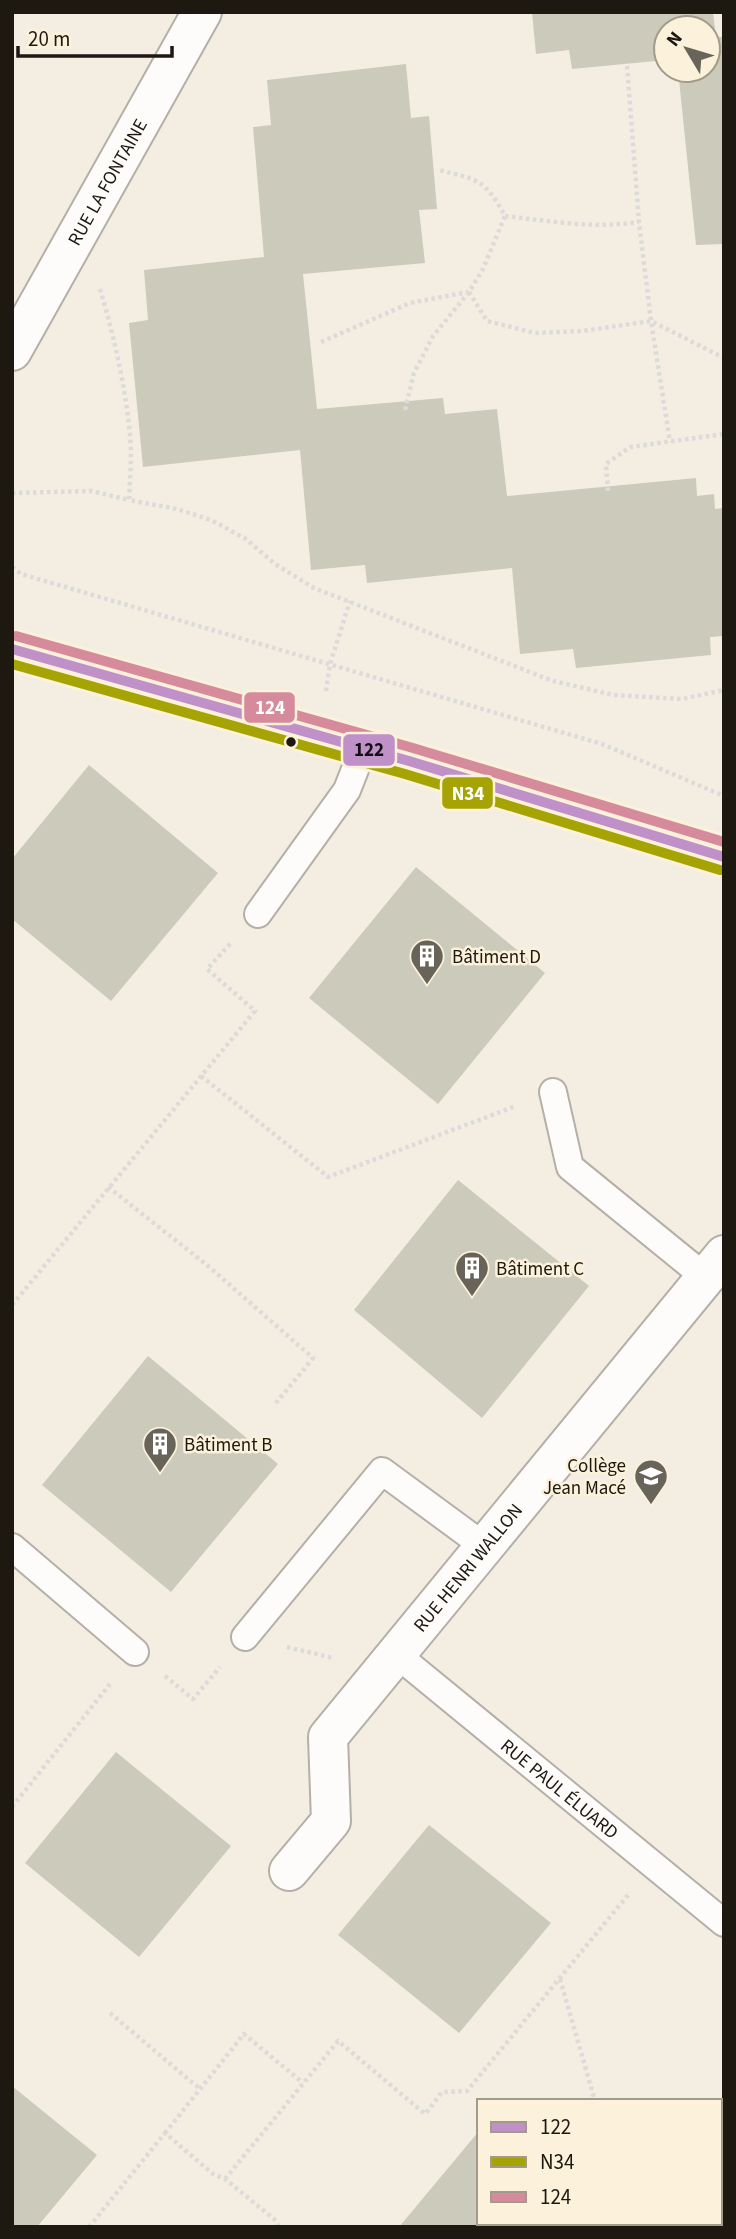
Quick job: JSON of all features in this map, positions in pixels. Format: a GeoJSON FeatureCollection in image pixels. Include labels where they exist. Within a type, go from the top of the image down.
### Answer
{"type":"FeatureCollection","features":[{"type":"Feature","properties":{"kind":"street","name":"RUE LA FONTAINE"},"geometry":{"type":"LineString","coordinates":[[12,352],[202,12]]}},
{"type":"Feature","properties":{"kind":"street"},"geometry":{"type":"LineString","coordinates":[[12,649],[363,748],[724,857]]}},
{"type":"Feature","properties":{"kind":"street","name":"RUE HENRI WALLON"},"geometry":{"type":"LineString","coordinates":[[289,1871],[331,1821],[328,1737],[715,1266]]}},
{"type":"Feature","properties":{"kind":"lane"},"geometry":{"type":"LineString","coordinates":[[258,914],[347,790],[363,748]]}},
{"type":"Feature","properties":{"kind":"lane"},"geometry":{"type":"LineString","coordinates":[[553,1092],[570,1167],[715,1266]]}},
{"type":"Feature","properties":{"kind":"lane"},"geometry":{"type":"LineString","coordinates":[[245,1637],[382,1471],[484,1546]]}},
{"type":"Feature","properties":{"kind":"lane"},"geometry":{"type":"LineString","coordinates":[[12,1547],[135,1652]]}},
{"type":"Feature","properties":{"kind":"lane","name":"RUE PAUL ÉLUARD"},"geometry":{"type":"LineString","coordinates":[[396,1654],[724,1923]]}},
{"type":"Feature","properties":{"kind":"path"},"geometry":{"type":"LineString","coordinates":[[626,66],[639,222],[670,442]]}},
{"type":"Feature","properties":{"kind":"path"},"geometry":{"type":"LineString","coordinates":[[439,170],[482,183],[505,216]]}},
{"type":"Feature","properties":{"kind":"path"},"geometry":{"type":"LineString","coordinates":[[505,216],[570,224],[617,225],[639,222]]}},
{"type":"Feature","properties":{"kind":"path"},"geometry":{"type":"LineString","coordinates":[[405,410],[414,373],[433,336],[483,269],[505,216]]}},
{"type":"Feature","properties":{"kind":"path"},"geometry":{"type":"LineString","coordinates":[[76,238],[99,285],[113,331],[130,436],[130,500]]}},
{"type":"Feature","properties":{"kind":"path"},"geometry":{"type":"LineString","coordinates":[[468,292],[487,321],[535,333],[582,331],[651,321],[724,358]]}},
{"type":"Feature","properties":{"kind":"path"},"geometry":{"type":"LineString","coordinates":[[321,342],[410,303],[468,292]]}},
{"type":"Feature","properties":{"kind":"path"},"geometry":{"type":"LineString","coordinates":[[608,491],[606,464],[630,447],[724,434]]}},
{"type":"Feature","properties":{"kind":"path"},"geometry":{"type":"LineString","coordinates":[[12,493],[92,491],[177,509],[211,520],[246,539],[275,564],[314,588],[553,681],[614,695],[682,699],[724,690]]}},
{"type":"Feature","properties":{"kind":"path"},"geometry":{"type":"LineString","coordinates":[[12,567],[21,574],[602,744],[724,796]]}},
{"type":"Feature","properties":{"kind":"path"},"geometry":{"type":"LineString","coordinates":[[320,736],[330,664],[350,601]]}},
{"type":"Feature","properties":{"kind":"path"},"geometry":{"type":"LineString","coordinates":[[12,1306],[255,1011],[207,969],[258,914]]}},
{"type":"Feature","properties":{"kind":"path"},"geometry":{"type":"LineString","coordinates":[[201,1076],[328,1177],[553,1092]]}},
{"type":"Feature","properties":{"kind":"path"},"geometry":{"type":"LineString","coordinates":[[108,1187],[207,1265],[313,1358],[276,1403]]}},
{"type":"Feature","properties":{"kind":"path"},"geometry":{"type":"LineString","coordinates":[[12,1807],[135,1652],[193,1699],[245,1637],[339,1659],[372,1683]]}},
{"type":"Feature","properties":{"kind":"path"},"geometry":{"type":"LineString","coordinates":[[225,2179],[338,2041],[425,2114],[442,2092],[467,2091],[653,1865]]}},
{"type":"Feature","properties":{"kind":"path"},"geometry":{"type":"LineString","coordinates":[[560,1978],[594,2099]]}},
{"type":"Feature","properties":{"kind":"path"},"geometry":{"type":"LineString","coordinates":[[110,2013],[201,2089]]}},
{"type":"Feature","properties":{"kind":"path"},"geometry":{"type":"LineString","coordinates":[[89,2227],[244,2034],[303,2083]]}},
{"type":"Feature","properties":{"kind":"path"},"geometry":{"type":"LineString","coordinates":[[165,2133],[213,2174],[225,2179],[274,2219],[279,2227]]}},
{"type":"Feature","properties":{"kind":"building"},"geometry":{"type":"Polygon","coordinates":[[[532,12],[713,12],[652,14],[652,61],[572,69],[569,50],[536,54],[532,12]]]}},
{"type":"Feature","properties":{"kind":"building"},"geometry":{"type":"Polygon","coordinates":[[[724,37],[724,244],[696,245],[679,84],[722,84],[724,37]]]}},
{"type":"Feature","properties":{"kind":"building"},"geometry":{"type":"Polygon","coordinates":[[[406,64],[411,118],[429,116],[437,209],[419,210],[425,263],[303,274],[317,409],[443,398],[445,414],[497,409],[507,496],[696,478],[697,496],[714,494],[715,509],[724,508],[724,636],[710,637],[711,655],[576,668],[573,649],[520,654],[512,568],[367,583],[365,565],[311,570],[300,450],[143,467],[129,323],[148,320],[144,270],[264,257],[253,127],[271,125],[267,80],[406,64]]]}},
{"type":"Feature","properties":{"kind":"building"},"geometry":{"type":"Polygon","coordinates":[[[89,765],[218,873],[111,1001],[12,919],[12,859],[89,765]]]}},
{"type":"Feature","properties":{"kind":"building","name":"Bâtiment D"},"geometry":{"type":"Polygon","coordinates":[[[416,867],[545,973],[438,1104],[309,998],[416,867]]]}},
{"type":"Feature","properties":{"kind":"building","name":"Bâtiment C"},"geometry":{"type":"Polygon","coordinates":[[[458,1180],[589,1286],[482,1418],[354,1310],[458,1180]]]}},
{"type":"Feature","properties":{"kind":"building","name":"Bâtiment B"},"geometry":{"type":"Polygon","coordinates":[[[148,1356],[278,1464],[171,1592],[42,1485],[148,1356]]]}},
{"type":"Feature","properties":{"kind":"building"},"geometry":{"type":"Polygon","coordinates":[[[116,1752],[231,1846],[139,1957],[25,1863],[116,1752]]]}},
{"type":"Feature","properties":{"kind":"building"},"geometry":{"type":"Polygon","coordinates":[[[429,1825],[551,1923],[459,2033],[338,1935],[429,1825]]]}},
{"type":"Feature","properties":{"kind":"building"},"geometry":{"type":"Polygon","coordinates":[[[12,2086],[97,2155],[37,2227],[12,2227],[12,2086]]]}},
{"type":"Feature","properties":{"kind":"building"},"geometry":{"type":"Polygon","coordinates":[[[477,2133],[479,2227],[399,2227],[477,2133]]]}},
{"type":"Feature","properties":{"kind":"transit line","name":"124"},"geometry":{"type":"LineString","coordinates":[[16,636],[413,748],[724,842]]}},
{"type":"Feature","properties":{"kind":"transit line","name":"122"},"geometry":{"type":"LineString","coordinates":[[12,649],[409,761],[724,857]]}},
{"type":"Feature","properties":{"kind":"transit line","name":"N34"},"geometry":{"type":"LineString","coordinates":[[12,664],[405,774],[720,870]]}},
{"type":"Feature","properties":{"kind":"place","name":"Bâtiment D"},"geometry":{"type":"Point","coordinates":[427,986]}},
{"type":"Feature","properties":{"kind":"place","name":"Bâtiment C"},"geometry":{"type":"Point","coordinates":[472,1298]}},
{"type":"Feature","properties":{"kind":"place","name":"Bâtiment B"},"geometry":{"type":"Point","coordinates":[160,1474]}},
{"type":"Feature","properties":{"kind":"place","name":"Collège Jean Macé"},"geometry":{"type":"Point","coordinates":[651,1506]}}]}
